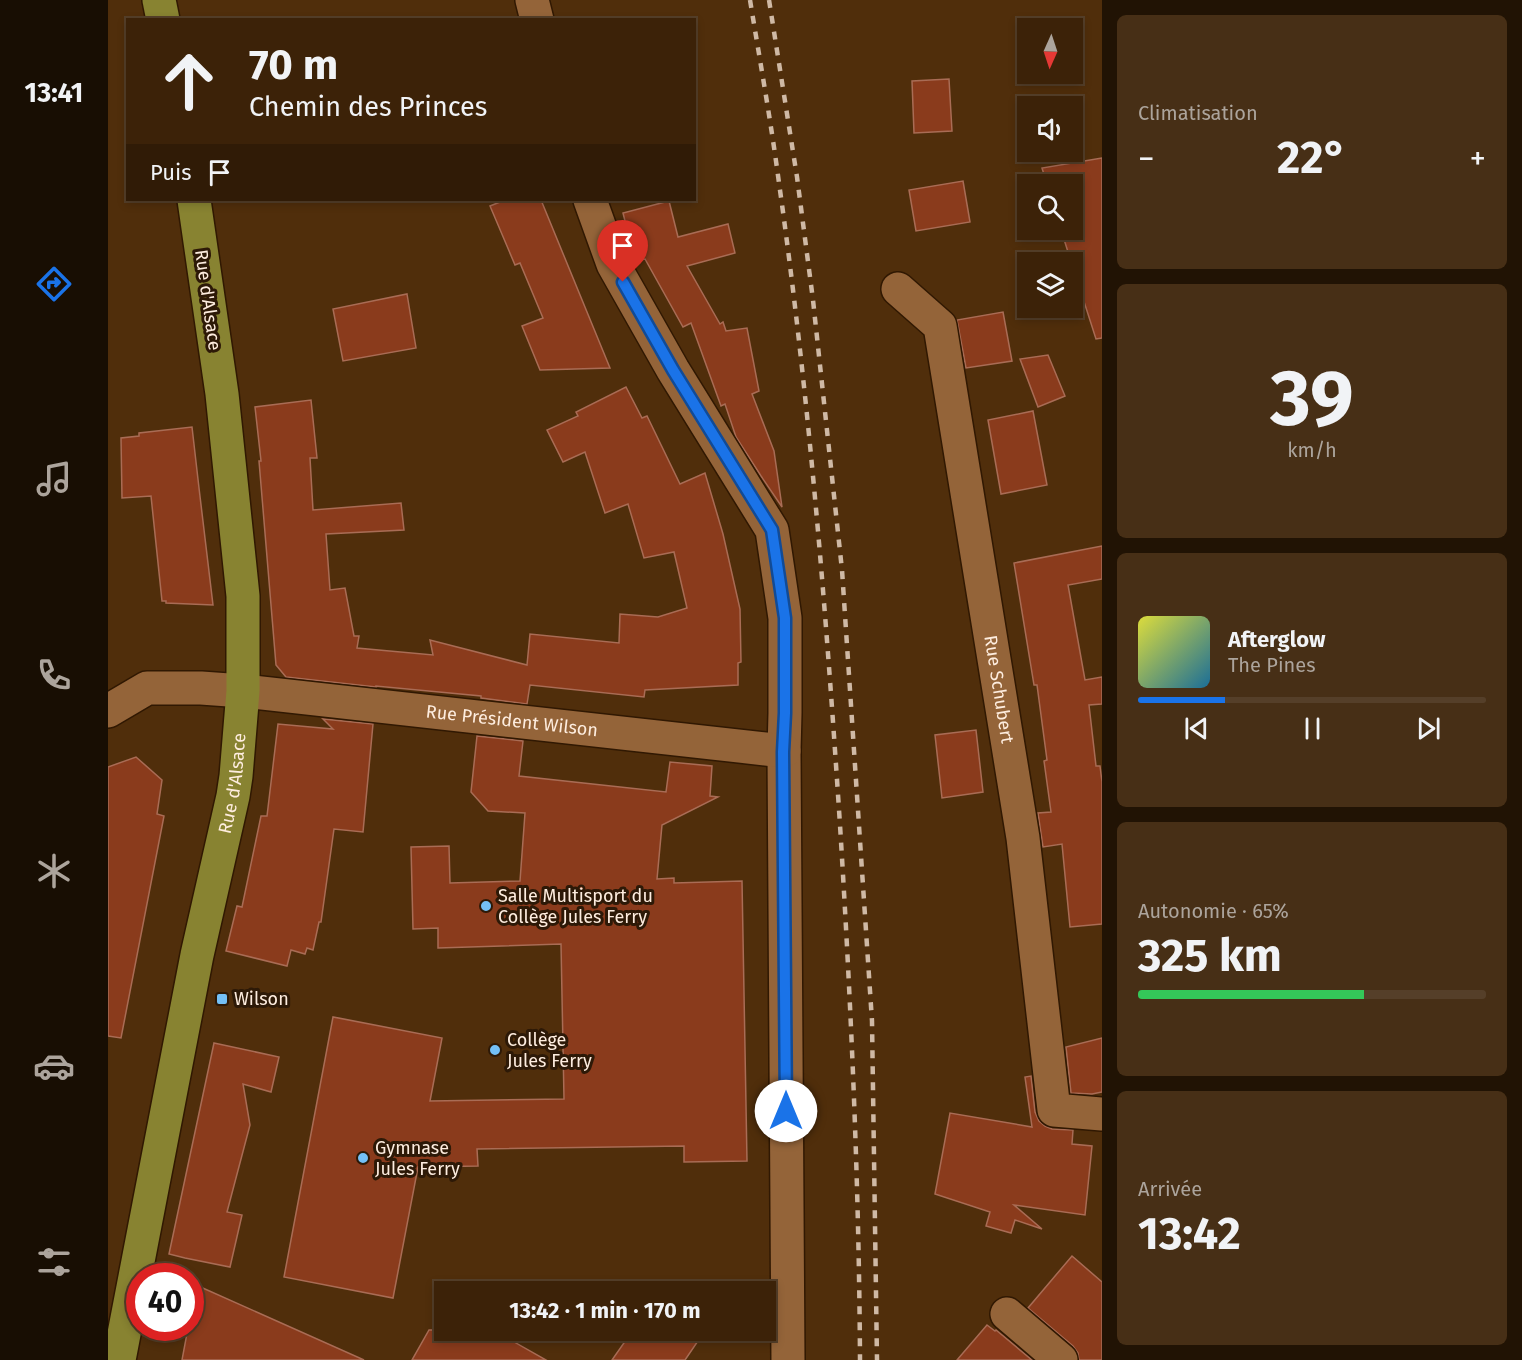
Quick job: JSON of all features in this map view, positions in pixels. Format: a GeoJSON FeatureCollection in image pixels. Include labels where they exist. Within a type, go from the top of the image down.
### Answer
{"type":"FeatureCollection","features":[{"type":"Feature","properties":{"kind":"main road"},"geometry":{"type":"LineString","coordinates":[[159,0],[162,18]]}},
{"type":"Feature","properties":{"kind":"main road","name":"Rue d'Alsace"},"geometry":{"type":"LineString","coordinates":[[119,1360],[195,965],[233,796],[243,691],[243,596],[222,394],[194,201]]}},
{"type":"Feature","properties":{"kind":"street"},"geometry":{"type":"LineString","coordinates":[[532,0],[536,18]]}},
{"type":"Feature","properties":{"kind":"street"},"geometry":{"type":"LineString","coordinates":[[590,201],[613,264],[673,370],[772,530],[785,618],[783,752],[788,1360]]}},
{"type":"Feature","properties":{"kind":"street","name":"Rue Schubert"},"geometry":{"type":"LineString","coordinates":[[898,289],[940,326],[1023,838],[1054,1110],[1102,1114]]}},
{"type":"Feature","properties":{"kind":"street","name":"Rue Président Wilson"},"geometry":{"type":"LineString","coordinates":[[108,711],[147,688],[201,688],[783,752]]}},
{"type":"Feature","properties":{"kind":"street"},"geometry":{"type":"LineString","coordinates":[[1007,1314],[1061,1360]]}},
{"type":"Feature","properties":{"kind":"building"},"geometry":{"type":"Polygon","coordinates":[[[949,79],[952,131],[914,133],[912,81],[949,79]]]}},
{"type":"Feature","properties":{"kind":"building"},"geometry":{"type":"Polygon","coordinates":[[[1102,158],[1102,338],[1096,339],[1083,299],[1083,252],[1068,252],[1064,240],[1083,240],[1083,174],[1044,174],[1042,168],[1102,158]]]}},
{"type":"Feature","properties":{"kind":"building"},"geometry":{"type":"Polygon","coordinates":[[[963,181],[970,222],[916,231],[909,190],[963,181]]]}},
{"type":"Feature","properties":{"kind":"building"},"geometry":{"type":"Polygon","coordinates":[[[502,201],[541,201],[610,368],[540,370],[522,326],[543,318],[520,263],[515,265],[490,206],[502,201]]]}},
{"type":"Feature","properties":{"kind":"building"},"geometry":{"type":"Polygon","coordinates":[[[669,201],[678,237],[728,224],[735,253],[687,266],[720,324],[723,322],[726,331],[747,328],[759,391],[752,394],[774,451],[782,507],[736,437],[725,404],[721,406],[691,323],[683,327],[645,259],[635,261],[623,213],[669,201]]]}},
{"type":"Feature","properties":{"kind":"building"},"geometry":{"type":"Polygon","coordinates":[[[407,294],[416,348],[343,361],[333,309],[407,294]]]}},
{"type":"Feature","properties":{"kind":"building"},"geometry":{"type":"Polygon","coordinates":[[[1003,312],[1012,361],[966,368],[957,320],[1003,312]]]}},
{"type":"Feature","properties":{"kind":"building"},"geometry":{"type":"Polygon","coordinates":[[[1048,355],[1065,396],[1038,407],[1020,359],[1048,355]]]}},
{"type":"Feature","properties":{"kind":"building"},"geometry":{"type":"Polygon","coordinates":[[[626,387],[642,418],[647,416],[680,484],[705,473],[723,534],[740,609],[741,662],[738,663],[738,685],[645,690],[644,697],[530,685],[527,704],[481,698],[481,696],[286,677],[276,665],[255,407],[311,400],[317,458],[310,458],[313,510],[401,503],[404,530],[326,534],[330,590],[345,588],[354,636],[359,636],[357,648],[433,655],[430,640],[527,665],[530,634],[619,643],[620,614],[658,617],[687,608],[674,552],[644,558],[628,504],[605,513],[585,452],[563,462],[547,430],[578,416],[576,412],[626,387]]]}},
{"type":"Feature","properties":{"kind":"building"},"geometry":{"type":"Polygon","coordinates":[[[1033,411],[1047,485],[1001,494],[988,420],[1033,411]]]}},
{"type":"Feature","properties":{"kind":"building"},"geometry":{"type":"Polygon","coordinates":[[[192,427],[213,605],[162,601],[151,496],[122,498],[121,438],[139,436],[139,433],[192,427]]]}},
{"type":"Feature","properties":{"kind":"building"},"geometry":{"type":"Polygon","coordinates":[[[1102,546],[1102,579],[1068,585],[1085,680],[1102,677],[1102,704],[1089,705],[1096,766],[1100,766],[1102,782],[1102,924],[1070,927],[1062,844],[1043,847],[1038,813],[1051,812],[1044,761],[1047,760],[1037,685],[1034,685],[1014,563],[1102,546]]]}},
{"type":"Feature","properties":{"kind":"building"},"geometry":{"type":"Polygon","coordinates":[[[323,719],[373,724],[363,832],[334,829],[321,922],[319,922],[313,950],[307,948],[305,954],[291,950],[287,966],[226,951],[237,906],[242,907],[261,816],[267,816],[278,724],[333,729],[323,719]]]}},
{"type":"Feature","properties":{"kind":"building"},"geometry":{"type":"Polygon","coordinates":[[[976,730],[983,792],[942,798],[935,735],[976,730]]]}},
{"type":"Feature","properties":{"kind":"building"},"geometry":{"type":"Polygon","coordinates":[[[477,736],[523,741],[519,776],[666,792],[670,762],[712,766],[710,796],[718,797],[662,825],[657,879],[674,878],[674,883],[742,881],[747,1161],[684,1162],[684,1146],[477,1149],[478,1166],[418,1167],[393,1298],[284,1277],[333,1017],[442,1038],[430,1101],[564,1099],[561,944],[438,948],[438,928],[413,929],[411,847],[449,846],[450,883],[520,881],[525,813],[488,811],[471,792],[477,736]]]}},
{"type":"Feature","properties":{"kind":"building"},"geometry":{"type":"Polygon","coordinates":[[[136,757],[162,780],[157,814],[164,816],[121,1038],[108,1036],[108,767],[136,757]]]}},
{"type":"Feature","properties":{"kind":"building"},"geometry":{"type":"Polygon","coordinates":[[[1102,1038],[1102,1092],[1071,1093],[1066,1047],[1102,1038]]]}},
{"type":"Feature","properties":{"kind":"building"},"geometry":{"type":"Polygon","coordinates":[[[214,1043],[279,1057],[271,1092],[243,1084],[250,1125],[227,1212],[242,1215],[230,1267],[169,1254],[214,1043]]]}},
{"type":"Feature","properties":{"kind":"building"},"geometry":{"type":"Polygon","coordinates":[[[1031,1076],[1035,1112],[1039,1121],[1052,1129],[1073,1130],[1072,1144],[1092,1146],[1085,1215],[1014,1205],[1042,1229],[1015,1220],[1011,1233],[986,1226],[990,1212],[935,1194],[950,1113],[1032,1127],[1025,1077],[1031,1076]]]}},
{"type":"Feature","properties":{"kind":"building"},"geometry":{"type":"Polygon","coordinates":[[[1072,1256],[1102,1282],[1102,1360],[1079,1360],[1078,1353],[1073,1346],[1028,1308],[1072,1256]]]}},
{"type":"Feature","properties":{"kind":"building"},"geometry":{"type":"Polygon","coordinates":[[[204,1289],[364,1360],[182,1360],[186,1341],[204,1341],[204,1289]]]}},
{"type":"Feature","properties":{"kind":"building"},"geometry":{"type":"Polygon","coordinates":[[[987,1325],[996,1330],[1032,1360],[957,1360],[987,1325]]]}},
{"type":"Feature","properties":{"kind":"building"},"geometry":{"type":"Polygon","coordinates":[[[429,1330],[434,1330],[434,1341],[512,1341],[546,1360],[412,1360],[429,1330]]]}},
{"type":"Feature","properties":{"kind":"building"},"geometry":{"type":"Polygon","coordinates":[[[625,1341],[698,1341],[685,1360],[612,1360],[625,1341]]]}},
{"type":"Feature","properties":{"kind":"railway"},"geometry":{"type":"LineString","coordinates":[[750,0],[790,263],[808,423],[829,664],[851,1026],[860,1360]]}},
{"type":"Feature","properties":{"kind":"railway"},"geometry":{"type":"LineString","coordinates":[[769,0],[797,177],[813,300],[842,570],[872,1021],[877,1360]]}},
{"type":"Feature","properties":{"kind":"place","name":"Salle Multisport du Collège Jules Ferry"},"geometry":{"type":"Point","coordinates":[486,906]}},
{"type":"Feature","properties":{"kind":"place","name":"Wilson"},"geometry":{"type":"Point","coordinates":[222,999]}},
{"type":"Feature","properties":{"kind":"place","name":"Collège Jules Ferry"},"geometry":{"type":"Point","coordinates":[495,1050]}},
{"type":"Feature","properties":{"kind":"place","name":"Gymnase Jules Ferry"},"geometry":{"type":"Point","coordinates":[363,1158]}},
{"type":"Feature","properties":{"kind":"route"},"geometry":{"type":"LineString","coordinates":[[623,282],[673,370],[772,530],[785,618],[783,752],[786,1111]]}}]}
